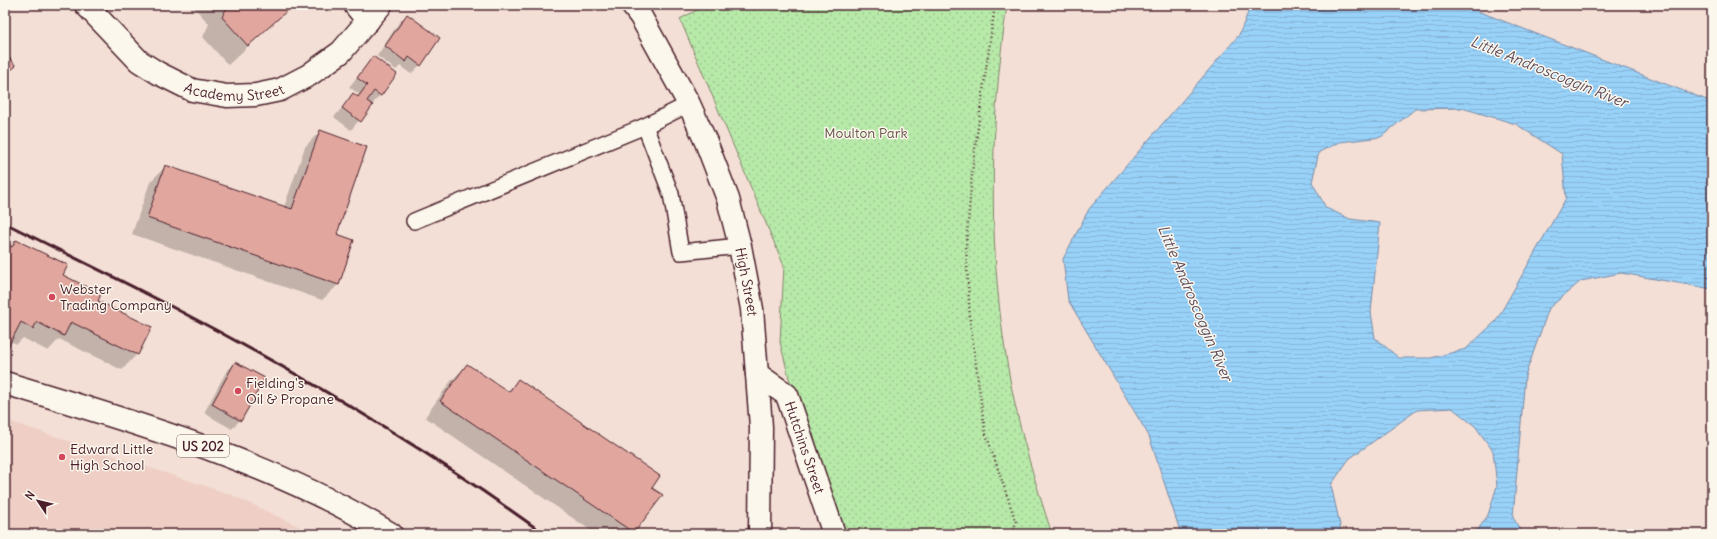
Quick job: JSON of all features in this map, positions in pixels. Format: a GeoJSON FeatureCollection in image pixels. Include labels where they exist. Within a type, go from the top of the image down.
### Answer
{"type":"FeatureCollection","features":[{"type":"Feature","properties":{"kind":"main road","name":"Academy Street"},"geometry":{"type":"LineString","coordinates":[[86,5],[138,61],[158,74],[192,90],[227,96],[256,95],[280,90],[309,75],[341,52],[368,10]]}},
{"type":"Feature","properties":{"kind":"main road","name":"High Street"},"geometry":{"type":"LineString","coordinates":[[632,5],[641,16],[689,104],[706,142],[728,199],[740,246],[752,309],[761,426],[760,534]]}},
{"type":"Feature","properties":{"kind":"main road","name":"Hutchins Street"},"geometry":{"type":"LineString","coordinates":[[757,374],[787,395],[834,534]]}},
{"type":"Feature","properties":{"kind":"main road","name":"US 202"},"geometry":{"type":"LineString","coordinates":[[5,383],[158,430],[217,451],[323,497],[391,534]]}},
{"type":"Feature","properties":{"kind":"lane"},"geometry":{"type":"LineString","coordinates":[[414,221],[645,126],[689,104]]}},
{"type":"Feature","properties":{"kind":"lane"},"geometry":{"type":"LineString","coordinates":[[645,126],[671,194],[681,252],[740,246]]}},
{"type":"Feature","properties":{"kind":"path"},"geometry":{"type":"LineString","coordinates":[[995,5],[973,163],[966,246],[970,322],[985,431],[1016,522],[1013,534]]}},
{"type":"Feature","properties":{"kind":"shaded area","name":"Edward Little High School"},"geometry":{"type":"Polygon","coordinates":[[[5,420],[232,495],[315,534],[5,534],[5,420]]]}},
{"type":"Feature","properties":{"kind":"green space","name":"Moulton Park"},"geometry":{"type":"Polygon","coordinates":[[[706,5],[1007,5],[1001,52],[994,147],[994,243],[1003,338],[1011,385],[1029,460],[1052,534],[828,534],[780,342],[784,266],[680,19],[706,5]]]}},
{"type":"Feature","properties":{"kind":"water","name":"Little Androscoggin River"},"geometry":{"type":"Polygon","coordinates":[[[1251,5],[1462,5],[1712,102],[1712,289],[1621,273],[1581,281],[1549,308],[1525,376],[1513,517],[1522,534],[1475,534],[1488,515],[1497,486],[1493,451],[1475,426],[1452,408],[1417,410],[1349,459],[1331,485],[1342,534],[1181,534],[1149,436],[1068,300],[1063,259],[1089,209],[1239,35],[1251,5]],[[1462,108],[1415,109],[1381,137],[1340,142],[1319,152],[1312,182],[1326,208],[1350,219],[1380,223],[1371,312],[1375,338],[1399,358],[1431,358],[1466,349],[1496,321],[1566,198],[1562,154],[1516,124],[1462,108]]]}},
{"type":"Feature","properties":{"kind":"building"},"geometry":{"type":"Polygon","coordinates":[[[228,5],[286,5],[289,9],[248,46],[222,17],[228,5]]]}},
{"type":"Feature","properties":{"kind":"building"},"geometry":{"type":"Polygon","coordinates":[[[407,14],[440,38],[421,66],[409,57],[406,62],[385,46],[407,14]]]}},
{"type":"Feature","properties":{"kind":"building"},"geometry":{"type":"Polygon","coordinates":[[[5,53],[16,66],[5,75],[5,53]]]}},
{"type":"Feature","properties":{"kind":"building"},"geometry":{"type":"Polygon","coordinates":[[[373,56],[397,74],[381,96],[374,91],[367,101],[373,105],[361,122],[342,108],[353,93],[358,97],[367,85],[357,78],[373,56]]]}},
{"type":"Feature","properties":{"kind":"building"},"geometry":{"type":"Polygon","coordinates":[[[320,130],[367,147],[337,234],[354,240],[339,285],[147,218],[165,165],[292,209],[320,130]]]}},
{"type":"Feature","properties":{"kind":"building","name":"Webster Trading Company"},"geometry":{"type":"Polygon","coordinates":[[[16,240],[68,265],[63,275],[101,294],[98,301],[152,327],[138,355],[71,322],[64,336],[37,322],[33,329],[21,322],[7,349],[5,348],[5,243],[12,247],[16,240]]]}},
{"type":"Feature","properties":{"kind":"building","name":"Fielding's Oil & Propane"},"geometry":{"type":"Polygon","coordinates":[[[235,362],[265,378],[241,421],[212,404],[235,362]]]}},
{"type":"Feature","properties":{"kind":"building"},"geometry":{"type":"Polygon","coordinates":[[[467,364],[509,392],[518,379],[660,476],[652,488],[663,495],[634,533],[440,401],[467,364]]]}},
{"type":"Feature","properties":{"kind":"railway"},"geometry":{"type":"LineString","coordinates":[[5,223],[224,334],[318,387],[410,443],[544,534]]}},
{"type":"Feature","properties":{"kind":"place","name":"Webster Trading Company"},"geometry":{"type":"Point","coordinates":[52,297]}},
{"type":"Feature","properties":{"kind":"place","name":"Fielding's Oil & Propane"},"geometry":{"type":"Point","coordinates":[238,391]}},
{"type":"Feature","properties":{"kind":"place","name":"Edward Little High School"},"geometry":{"type":"Point","coordinates":[62,457]}}]}
